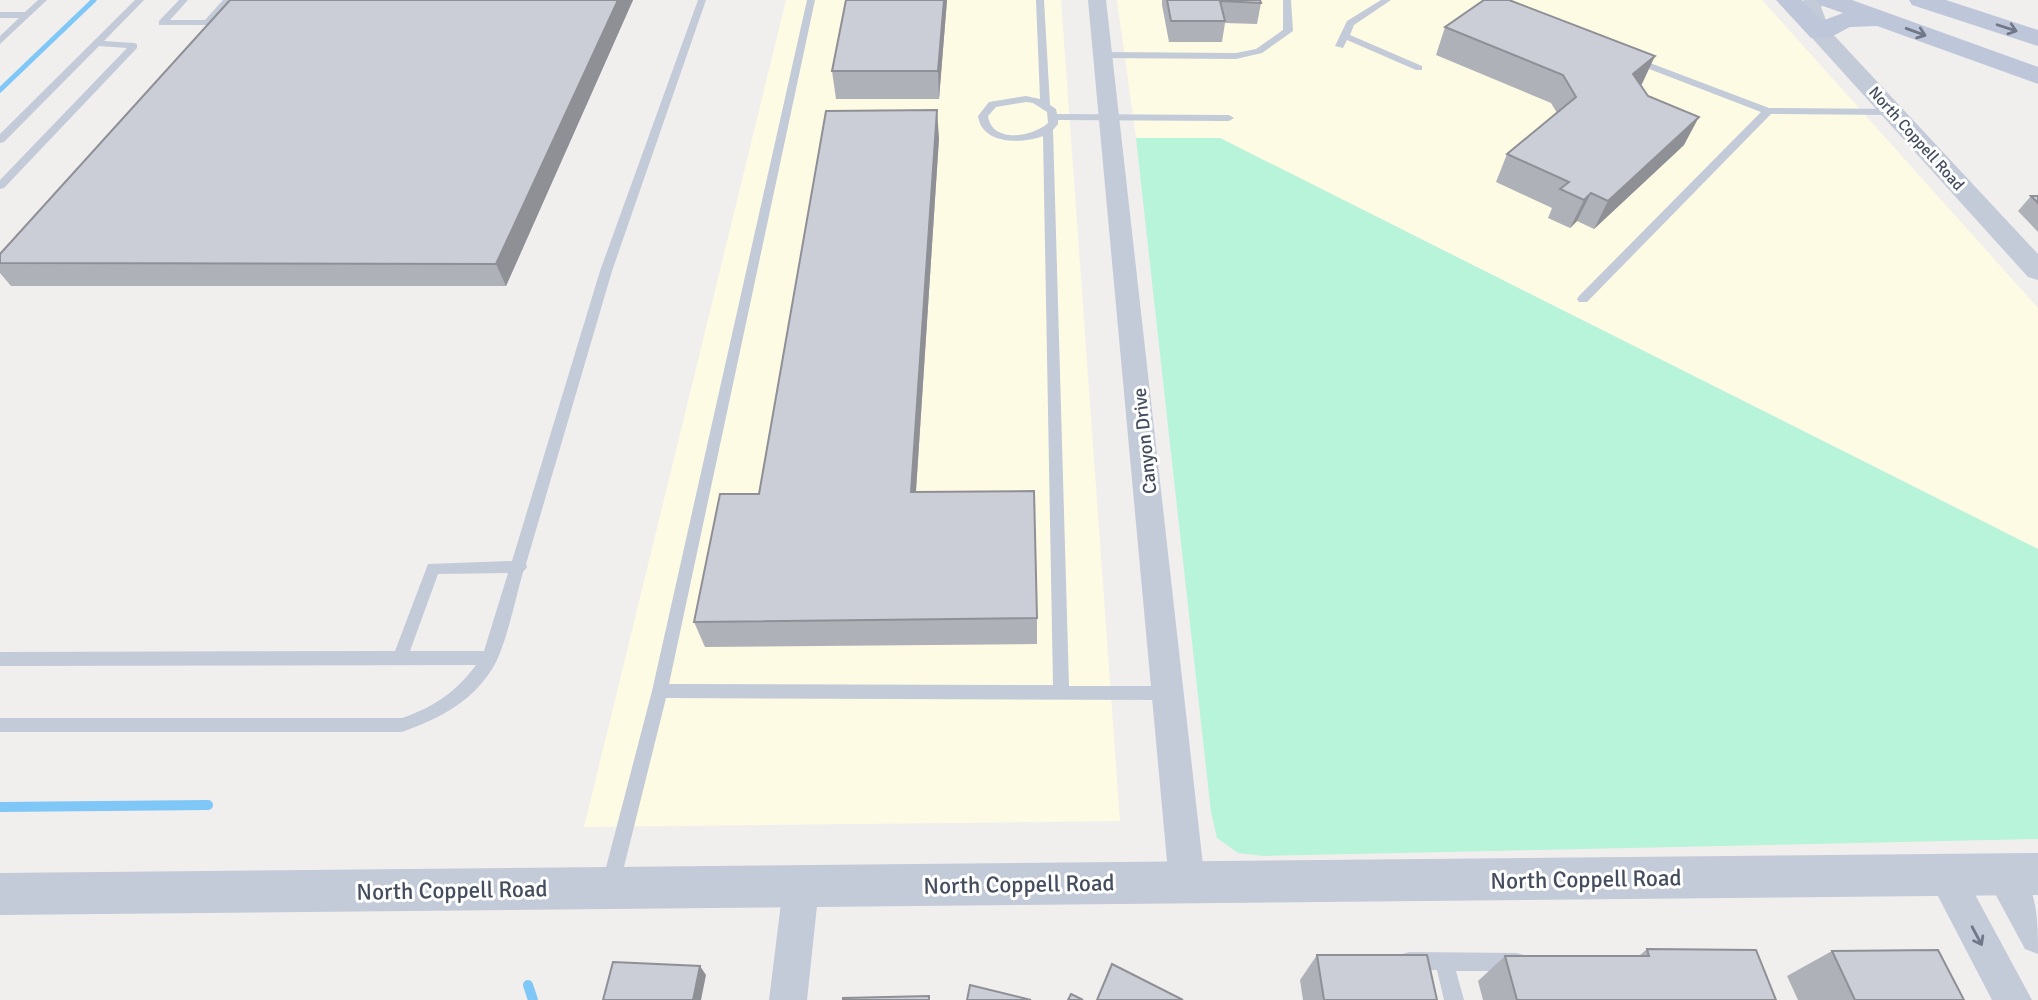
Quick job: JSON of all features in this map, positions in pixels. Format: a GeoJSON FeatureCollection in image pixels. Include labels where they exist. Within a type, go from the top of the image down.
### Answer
{"type":"FeatureCollection","features":[{"type":"Feature","properties":{"kind":"main road"},"geometry":{"type":"LineString","coordinates":[[1788,0],[1820,33],[1834,22],[1847,19],[1882,19]]}},
{"type":"Feature","properties":{"kind":"main road"},"geometry":{"type":"LineString","coordinates":[[1829,0],[2038,76]]}},
{"type":"Feature","properties":{"kind":"main road"},"geometry":{"type":"LineString","coordinates":[[1922,1],[2038,37]]}},
{"type":"Feature","properties":{"kind":"street","name":"Canyon Drive"},"geometry":{"type":"LineString","coordinates":[[1097,0],[1187,883]]}},
{"type":"Feature","properties":{"kind":"street"},"geometry":{"type":"LineString","coordinates":[[1816,0],[1810,6],[1820,33]]}},
{"type":"Feature","properties":{"kind":"street","name":"North Coppell Road"},"geometry":{"type":"LineString","coordinates":[[1820,33],[2038,271]]}},
{"type":"Feature","properties":{"kind":"street"},"geometry":{"type":"LineString","coordinates":[[2021,874],[2038,936]]}},
{"type":"Feature","properties":{"kind":"street","name":"North Coppell Road"},"geometry":{"type":"LineString","coordinates":[[0,894],[2021,874]]}},
{"type":"Feature","properties":{"kind":"street"},"geometry":{"type":"LineString","coordinates":[[1945,875],[2013,1000]]}},
{"type":"Feature","properties":{"kind":"street"},"geometry":{"type":"LineString","coordinates":[[788,1000],[801,887]]}},
{"type":"Feature","properties":{"kind":"lane"},"geometry":{"type":"LineString","coordinates":[[0,41],[43,0]]}},
{"type":"Feature","properties":{"kind":"lane"},"geometry":{"type":"LineString","coordinates":[[0,140],[140,0]]}},
{"type":"Feature","properties":{"kind":"lane"},"geometry":{"type":"LineString","coordinates":[[184,0],[162,23],[207,23],[228,0]]}},
{"type":"Feature","properties":{"kind":"lane"},"geometry":{"type":"LineString","coordinates":[[0,725],[402,724],[442,711],[469,688],[490,658],[520,567],[606,271],[702,0]]}},
{"type":"Feature","properties":{"kind":"lane"},"geometry":{"type":"LineString","coordinates":[[610,888],[660,691],[811,0]]}},
{"type":"Feature","properties":{"kind":"lane"},"geometry":{"type":"LineString","coordinates":[[1040,0],[1045,105],[1051,123],[1061,691]]}},
{"type":"Feature","properties":{"kind":"lane"},"geometry":{"type":"LineString","coordinates":[[1102,55],[1236,56],[1259,51],[1288,32],[1287,0]]}},
{"type":"Feature","properties":{"kind":"lane"},"geometry":{"type":"LineString","coordinates":[[1387,0],[1350,23],[1343,41],[1419,68]]}},
{"type":"Feature","properties":{"kind":"lane"},"geometry":{"type":"LineString","coordinates":[[0,15],[27,15]]}},
{"type":"Feature","properties":{"kind":"lane"},"geometry":{"type":"LineString","coordinates":[[0,186],[134,46],[97,43]]}},
{"type":"Feature","properties":{"kind":"lane"},"geometry":{"type":"LineString","coordinates":[[1628,58],[1768,111],[1893,112]]}},
{"type":"Feature","properties":{"kind":"lane"},"geometry":{"type":"LineString","coordinates":[[1045,105],[1026,99],[1003,100],[987,110],[984,123],[996,134],[1018,139],[1051,123],[1109,116],[1229,118]]}},
{"type":"Feature","properties":{"kind":"lane"},"geometry":{"type":"LineString","coordinates":[[1583,299],[1768,111]]}},
{"type":"Feature","properties":{"kind":"lane"},"geometry":{"type":"LineString","coordinates":[[400,659],[433,568],[520,567]]}},
{"type":"Feature","properties":{"kind":"lane"},"geometry":{"type":"LineString","coordinates":[[0,659],[490,658]]}},
{"type":"Feature","properties":{"kind":"lane"},"geometry":{"type":"LineString","coordinates":[[660,691],[1169,693]]}},
{"type":"Feature","properties":{"kind":"lane"},"geometry":{"type":"LineString","coordinates":[[1393,961],[1524,961]]}},
{"type":"Feature","properties":{"kind":"lane"},"geometry":{"type":"LineString","coordinates":[[1444,961],[1454,1000]]}},
{"type":"Feature","properties":{"kind":"shaded area"},"geometry":{"type":"Polygon","coordinates":[[[786,0],[1061,0],[1120,821],[584,827],[786,0]]]}},
{"type":"Feature","properties":{"kind":"shaded area"},"geometry":{"type":"Polygon","coordinates":[[[1117,0],[1762,0],[2038,308],[2038,549],[1220,138],[1136,138],[1117,0]]]}},
{"type":"Feature","properties":{"kind":"green space"},"geometry":{"type":"Polygon","coordinates":[[[1136,138],[1220,138],[2038,549],[2038,839],[1264,856],[1238,853],[1217,838],[1211,812],[1136,138]]]}},
{"type":"Feature","properties":{"kind":"building"},"geometry":{"type":"Polygon","coordinates":[[[230,0],[618,0],[496,264],[0,263],[0,254],[230,0]]]}},
{"type":"Feature","properties":{"kind":"building"},"geometry":{"type":"Polygon","coordinates":[[[846,0],[944,0],[938,71],[832,71],[846,0]]]}},
{"type":"Feature","properties":{"kind":"building"},"geometry":{"type":"Polygon","coordinates":[[[1167,0],[1260,0],[1261,3],[1220,1],[1225,21],[1171,21],[1167,0]]]}},
{"type":"Feature","properties":{"kind":"building"},"geometry":{"type":"Polygon","coordinates":[[[1484,0],[1509,0],[1655,56],[1633,74],[1648,96],[1699,117],[1608,201],[1591,193],[1584,200],[1560,189],[1569,182],[1507,154],[1576,97],[1563,75],[1445,27],[1484,0]]]}},
{"type":"Feature","properties":{"kind":"building"},"geometry":{"type":"Polygon","coordinates":[[[937,110],[911,492],[1034,491],[1037,618],[694,622],[720,494],[759,494],[826,111],[937,110]]]}},
{"type":"Feature","properties":{"kind":"building"},"geometry":{"type":"Polygon","coordinates":[[[1647,949],[1756,950],[1776,1000],[1517,1000],[1505,956],[1649,956],[1647,949]]]}},
{"type":"Feature","properties":{"kind":"building"},"geometry":{"type":"Polygon","coordinates":[[[1938,950],[1964,1000],[1855,1000],[1832,951],[1938,950]]]}},
{"type":"Feature","properties":{"kind":"building"},"geometry":{"type":"Polygon","coordinates":[[[1317,955],[1427,955],[1437,1000],[1324,1000],[1317,955]]]}},
{"type":"Feature","properties":{"kind":"building"},"geometry":{"type":"Polygon","coordinates":[[[613,962],[700,966],[693,1000],[603,1000],[613,962]]]}},
{"type":"Feature","properties":{"kind":"building"},"geometry":{"type":"Polygon","coordinates":[[[1112,964],[1183,1000],[1097,1000],[1112,964]]]}},
{"type":"Feature","properties":{"kind":"building"},"geometry":{"type":"Polygon","coordinates":[[[970,985],[1031,1000],[967,1000],[970,985]]]}},
{"type":"Feature","properties":{"kind":"building"},"geometry":{"type":"Polygon","coordinates":[[[1071,994],[1083,1000],[1068,1000],[1071,994]]]}},
{"type":"Feature","properties":{"kind":"building"},"geometry":{"type":"Polygon","coordinates":[[[929,996],[929,1000],[843,1000],[843,998],[929,996]]]}},
{"type":"Feature","properties":{"kind":"waterway"},"geometry":{"type":"LineString","coordinates":[[0,90],[94,0]]}},
{"type":"Feature","properties":{"kind":"waterway"},"geometry":{"type":"LineString","coordinates":[[0,807],[208,805]]}},
{"type":"Feature","properties":{"kind":"waterway"},"geometry":{"type":"LineString","coordinates":[[528,985],[533,1000]]}}]}
